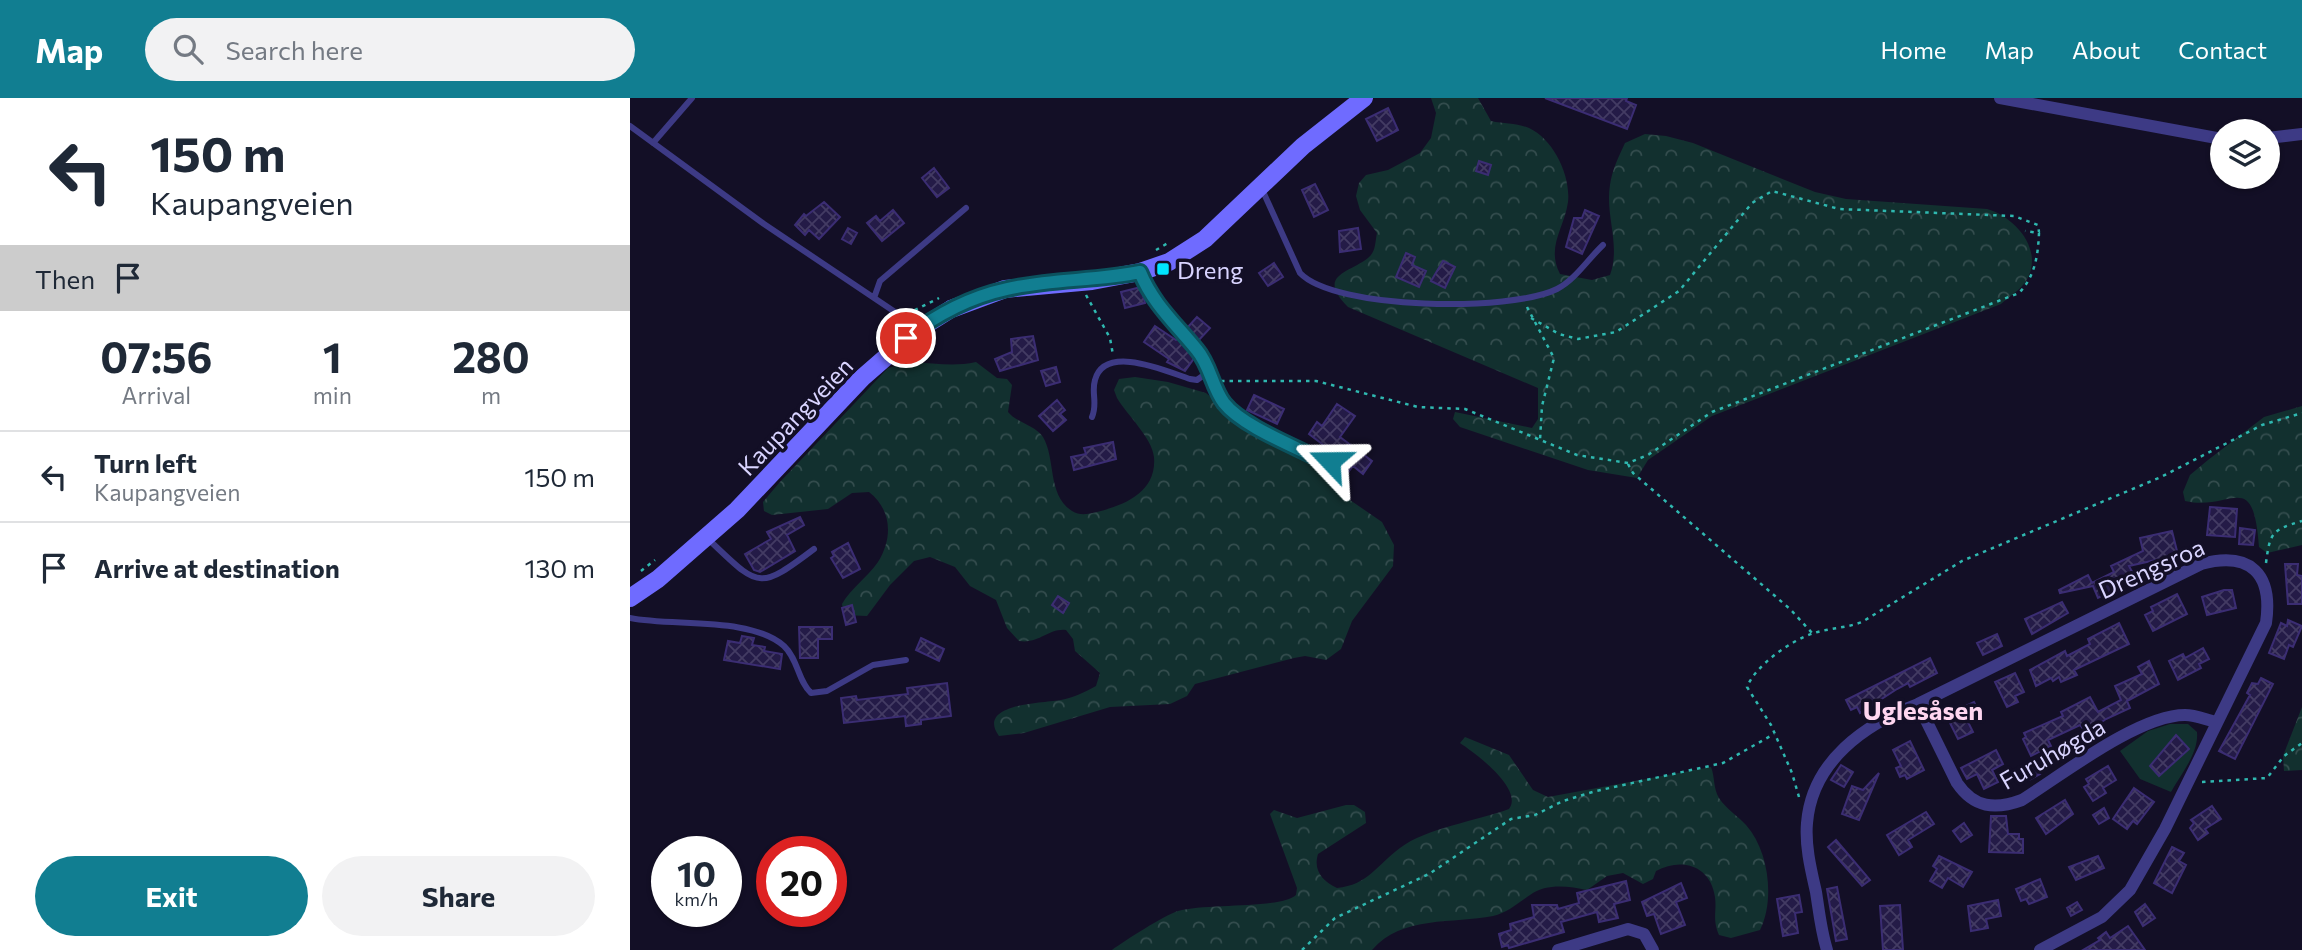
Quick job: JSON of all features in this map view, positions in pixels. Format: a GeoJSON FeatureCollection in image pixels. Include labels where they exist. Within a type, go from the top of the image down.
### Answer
{"type":"FeatureCollection","features":[{"type":"Feature","properties":{"kind":"main road","name":"Kaupangveien"},"geometry":{"type":"LineString","coordinates":[[630,598],[706,538],[765,484],[862,379],[916,331],[951,309],[997,291],[1140,272],[1169,262],[1205,239],[1260,185],[1320,132],[1364,98]]}},
{"type":"Feature","properties":{"kind":"street"},"geometry":{"type":"LineString","coordinates":[[2000,98],[2210,137]]}},
{"type":"Feature","properties":{"kind":"street"},"geometry":{"type":"LineString","coordinates":[[2280,137],[2302,134]]}},
{"type":"Feature","properties":{"kind":"street","name":"Drengsroa"},"geometry":{"type":"LineString","coordinates":[[1827,950],[1809,856],[1807,823],[1810,807],[1826,770],[1849,742],[1890,714],[1918,704],[2201,564],[2230,558],[2244,562],[2263,581]]}},
{"type":"Feature","properties":{"kind":"street"},"geometry":{"type":"LineString","coordinates":[[2040,950],[2102,917],[2130,890],[2187,783],[2266,623],[2269,599],[2263,581]]}},
{"type":"Feature","properties":{"kind":"street","name":"Furuhøgda"},"geometry":{"type":"LineString","coordinates":[[1918,704],[1956,783],[1965,795],[1987,806],[2006,806],[2022,800],[2127,734],[2158,719],[2186,715],[2217,722]]}},
{"type":"Feature","properties":{"kind":"street"},"geometry":{"type":"LineString","coordinates":[[1558,950],[1628,929],[1644,934],[1653,950]]}},
{"type":"Feature","properties":{"kind":"lane"},"geometry":{"type":"LineString","coordinates":[[653,143],[692,98]]}},
{"type":"Feature","properties":{"kind":"lane"},"geometry":{"type":"LineString","coordinates":[[630,126],[764,224],[902,318],[916,331]]}},
{"type":"Feature","properties":{"kind":"lane"},"geometry":{"type":"LineString","coordinates":[[1260,185],[1270,201],[1294,261],[1310,283],[1336,291],[1427,304],[1490,304],[1559,288],[1603,245]]}},
{"type":"Feature","properties":{"kind":"lane"},"geometry":{"type":"LineString","coordinates":[[874,298],[880,281],[966,208]]}},
{"type":"Feature","properties":{"kind":"lane"},"geometry":{"type":"LineString","coordinates":[[1140,272],[1159,307],[1196,348],[1225,405],[1240,417],[1321,460],[1330,461]]}},
{"type":"Feature","properties":{"kind":"lane"},"geometry":{"type":"LineString","coordinates":[[1092,417],[1097,407],[1094,382],[1097,376],[1115,363],[1136,362],[1197,380],[1208,372]]}},
{"type":"Feature","properties":{"kind":"lane"},"geometry":{"type":"LineString","coordinates":[[706,538],[750,574],[767,580],[777,577],[814,550]]}},
{"type":"Feature","properties":{"kind":"lane"},"geometry":{"type":"LineString","coordinates":[[630,618],[686,622],[770,638],[785,647],[811,693],[827,691],[873,665],[906,660]]}},
{"type":"Feature","properties":{"kind":"path"},"geometry":{"type":"LineString","coordinates":[[1211,379],[1240,383],[1316,381],[1426,409],[1465,409],[1577,455],[1628,463],[1648,456],[1712,412],[2019,293],[2033,270],[2038,225],[2014,216],[1839,209],[1772,191],[1752,203],[1679,291],[1616,332],[1577,339],[1559,334],[1531,318]]}},
{"type":"Feature","properties":{"kind":"path"},"geometry":{"type":"LineString","coordinates":[[2025,231],[2039,233]]}},
{"type":"Feature","properties":{"kind":"path"},"geometry":{"type":"LineString","coordinates":[[1154,250],[1174,240]]}},
{"type":"Feature","properties":{"kind":"path"},"geometry":{"type":"LineString","coordinates":[[1080,282],[1110,338],[1115,363]]}},
{"type":"Feature","properties":{"kind":"path"},"geometry":{"type":"LineString","coordinates":[[875,346],[902,318],[946,294]]}},
{"type":"Feature","properties":{"kind":"path"},"geometry":{"type":"LineString","coordinates":[[1524,297],[1531,318],[1554,358],[1542,406],[1540,440]]}},
{"type":"Feature","properties":{"kind":"path"},"geometry":{"type":"LineString","coordinates":[[1807,823],[1793,773],[1775,734],[1747,687],[1752,674],[1796,642],[1813,634],[1862,622],[1962,561],[2161,477],[2262,425],[2301,415]]}},
{"type":"Feature","properties":{"kind":"path"},"geometry":{"type":"LineString","coordinates":[[1628,463],[1633,473],[1772,592],[1813,634]]}},
{"type":"Feature","properties":{"kind":"path"},"geometry":{"type":"LineString","coordinates":[[2263,581],[2269,539],[2274,531],[2302,520]]}},
{"type":"Feature","properties":{"kind":"path"},"geometry":{"type":"LineString","coordinates":[[641,571],[663,554]]}},
{"type":"Feature","properties":{"kind":"path"},"geometry":{"type":"LineString","coordinates":[[1302,950],[1335,918],[1429,874],[1511,819],[1535,815],[1563,801],[1596,791],[1723,763],[1775,734]]}},
{"type":"Feature","properties":{"kind":"path"},"geometry":{"type":"LineString","coordinates":[[2187,783],[2267,778],[2284,756],[2302,743]]}},
{"type":"Feature","properties":{"kind":"green space"},"geometry":{"type":"Polygon","coordinates":[[[1431,98],[1478,98],[1491,121],[1529,128],[1546,140],[1553,149],[1567,181],[1568,192],[1566,212],[1555,246],[1556,264],[1560,274],[1592,280],[1610,275],[1614,253],[1609,208],[1611,179],[1625,143],[1645,134],[1693,143],[1815,192],[1846,199],[1987,209],[2008,219],[2024,236],[2032,258],[2031,269],[2024,284],[2001,304],[1712,416],[1648,460],[1637,478],[1588,470],[1460,427],[1453,419],[1455,412],[1532,428],[1538,419],[1538,388],[1348,307],[1335,288],[1335,281],[1339,276],[1368,258],[1375,247],[1377,233],[1360,210],[1356,196],[1359,183],[1366,175],[1388,170],[1420,153],[1431,138],[1436,113],[1431,98]]]}},
{"type":"Feature","properties":{"kind":"green space"},"geometry":{"type":"Polygon","coordinates":[[[911,362],[976,362],[997,378],[1007,379],[1012,385],[1008,412],[1043,437],[1059,496],[1072,511],[1081,514],[1108,509],[1128,501],[1145,488],[1154,469],[1154,457],[1149,442],[1117,398],[1114,390],[1119,379],[1135,377],[1168,382],[1206,393],[1247,427],[1310,460],[1350,500],[1382,522],[1394,545],[1393,566],[1352,621],[1341,649],[1326,660],[1305,656],[1294,658],[1195,684],[1187,696],[1170,704],[1110,707],[1024,733],[999,736],[994,725],[996,717],[1004,711],[1028,704],[1065,699],[1096,686],[1100,673],[1075,651],[1073,639],[1066,630],[1054,631],[1033,640],[1019,641],[1007,628],[996,600],[970,586],[955,567],[930,557],[914,561],[890,585],[867,616],[844,615],[842,604],[878,562],[886,543],[888,525],[877,499],[869,492],[852,493],[828,509],[772,515],[764,511],[763,502],[779,483],[888,368],[911,362]]]}},
{"type":"Feature","properties":{"kind":"green space"},"geometry":{"type":"Polygon","coordinates":[[[2302,406],[2302,545],[2267,553],[2259,547],[2252,507],[2245,500],[2237,498],[2201,503],[2185,501],[2183,492],[2190,475],[2264,417],[2302,406]]]}},
{"type":"Feature","properties":{"kind":"green space"},"geometry":{"type":"Polygon","coordinates":[[[2302,707],[2302,770],[2284,771],[2283,756],[2302,707]]]}},
{"type":"Feature","properties":{"kind":"green space"},"geometry":{"type":"Polygon","coordinates":[[[2170,724],[2188,724],[2197,732],[2192,755],[2171,792],[2140,779],[2120,751],[2148,731],[2170,724]]]}},
{"type":"Feature","properties":{"kind":"green space"},"geometry":{"type":"Polygon","coordinates":[[[1465,737],[1509,755],[1533,790],[1548,797],[1711,767],[1719,798],[1746,825],[1760,848],[1768,890],[1765,918],[1760,930],[1731,938],[1719,935],[1715,919],[1715,897],[1707,877],[1693,867],[1675,865],[1656,871],[1653,879],[1643,884],[1623,873],[1607,876],[1587,890],[1550,887],[1536,891],[1498,915],[1429,923],[1398,931],[1372,950],[1112,950],[1178,911],[1275,902],[1296,895],[1297,888],[1270,814],[1274,810],[1297,818],[1346,805],[1354,805],[1365,812],[1366,823],[1318,854],[1320,874],[1337,888],[1364,879],[1400,848],[1423,835],[1509,809],[1512,801],[1504,782],[1486,763],[1460,743],[1465,737]]]}},
{"type":"Feature","properties":{"kind":"building"},"geometry":{"type":"Polygon","coordinates":[[[1545,98],[1627,98],[1626,101],[1636,105],[1627,129],[1545,98]]]}},
{"type":"Feature","properties":{"kind":"building"},"geometry":{"type":"Polygon","coordinates":[[[1388,108],[1398,130],[1377,141],[1366,119],[1388,108]]]}},
{"type":"Feature","properties":{"kind":"building"},"geometry":{"type":"Polygon","coordinates":[[[1479,161],[1491,165],[1488,175],[1476,171],[1479,161]]]}},
{"type":"Feature","properties":{"kind":"building"},"geometry":{"type":"Polygon","coordinates":[[[934,168],[949,188],[937,197],[922,178],[934,168]]]}},
{"type":"Feature","properties":{"kind":"building"},"geometry":{"type":"Polygon","coordinates":[[[1315,184],[1328,210],[1314,217],[1302,190],[1315,184]]]}},
{"type":"Feature","properties":{"kind":"building"},"geometry":{"type":"Polygon","coordinates":[[[824,202],[840,217],[819,239],[809,230],[805,235],[795,225],[804,214],[806,216],[824,202]]]}},
{"type":"Feature","properties":{"kind":"building"},"geometry":{"type":"Polygon","coordinates":[[[893,210],[904,223],[882,241],[867,223],[876,216],[880,221],[893,210]]]}},
{"type":"Feature","properties":{"kind":"building"},"geometry":{"type":"Polygon","coordinates":[[[1585,210],[1599,216],[1582,254],[1566,247],[1574,218],[1582,218],[1585,210]]]}},
{"type":"Feature","properties":{"kind":"building"},"geometry":{"type":"Polygon","coordinates":[[[848,228],[857,233],[851,244],[842,239],[848,228]]]}},
{"type":"Feature","properties":{"kind":"building"},"geometry":{"type":"Polygon","coordinates":[[[1358,228],[1361,249],[1340,252],[1339,231],[1358,228]]]}},
{"type":"Feature","properties":{"kind":"building"},"geometry":{"type":"Polygon","coordinates":[[[1406,253],[1415,257],[1412,265],[1426,271],[1419,287],[1396,277],[1406,253]]]}},
{"type":"Feature","properties":{"kind":"building"},"geometry":{"type":"Polygon","coordinates":[[[1443,261],[1455,267],[1445,288],[1431,281],[1443,261]]]}},
{"type":"Feature","properties":{"kind":"building"},"geometry":{"type":"Polygon","coordinates":[[[1274,263],[1283,277],[1268,286],[1259,273],[1274,263]]]}},
{"type":"Feature","properties":{"kind":"building"},"geometry":{"type":"Polygon","coordinates":[[[1141,287],[1145,303],[1125,308],[1121,292],[1141,287]]]}},
{"type":"Feature","properties":{"kind":"building"},"geometry":{"type":"Polygon","coordinates":[[[1197,317],[1210,328],[1198,341],[1187,328],[1197,317]]]}},
{"type":"Feature","properties":{"kind":"building"},"geometry":{"type":"Polygon","coordinates":[[[1155,326],[1176,340],[1179,337],[1195,357],[1185,371],[1167,362],[1169,359],[1144,342],[1155,326]]]}},
{"type":"Feature","properties":{"kind":"building"},"geometry":{"type":"Polygon","coordinates":[[[1033,336],[1038,360],[1000,371],[995,359],[1012,352],[1011,339],[1033,336]]]}},
{"type":"Feature","properties":{"kind":"building"},"geometry":{"type":"Polygon","coordinates":[[[1056,367],[1060,382],[1046,386],[1041,371],[1056,367]]]}},
{"type":"Feature","properties":{"kind":"building"},"geometry":{"type":"Polygon","coordinates":[[[1254,395],[1284,409],[1277,424],[1247,410],[1254,395]]]}},
{"type":"Feature","properties":{"kind":"building"},"geometry":{"type":"Polygon","coordinates":[[[1057,400],[1065,410],[1060,414],[1066,420],[1053,431],[1039,416],[1057,400]]]}},
{"type":"Feature","properties":{"kind":"building"},"geometry":{"type":"Polygon","coordinates":[[[1337,404],[1355,416],[1340,437],[1372,461],[1363,474],[1353,466],[1338,485],[1325,475],[1339,457],[1309,434],[1317,422],[1322,426],[1337,404]]]}},
{"type":"Feature","properties":{"kind":"building"},"geometry":{"type":"Polygon","coordinates":[[[1113,442],[1116,459],[1074,470],[1071,457],[1086,454],[1084,448],[1113,442]]]}},
{"type":"Feature","properties":{"kind":"building"},"geometry":{"type":"Polygon","coordinates":[[[2210,507],[2237,509],[2235,537],[2207,535],[2210,507]]]}},
{"type":"Feature","properties":{"kind":"building"},"geometry":{"type":"Polygon","coordinates":[[[800,517],[804,525],[787,535],[795,551],[760,572],[754,570],[745,554],[771,539],[767,532],[800,517]]]}},
{"type":"Feature","properties":{"kind":"building"},"geometry":{"type":"Polygon","coordinates":[[[2240,528],[2255,530],[2253,545],[2239,544],[2240,528]]]}},
{"type":"Feature","properties":{"kind":"building"},"geometry":{"type":"Polygon","coordinates":[[[2172,531],[2178,555],[2129,566],[2136,579],[2098,598],[2093,586],[2060,593],[2059,590],[2088,575],[2092,583],[2114,572],[2111,566],[2143,551],[2140,538],[2172,531]]]}},
{"type":"Feature","properties":{"kind":"building"},"geometry":{"type":"Polygon","coordinates":[[[848,543],[860,569],[843,578],[831,558],[834,556],[832,552],[848,543]]]}},
{"type":"Feature","properties":{"kind":"building"},"geometry":{"type":"Polygon","coordinates":[[[2285,564],[2298,564],[2297,575],[2302,576],[2302,604],[2288,604],[2285,564]]]}},
{"type":"Feature","properties":{"kind":"building"},"geometry":{"type":"Polygon","coordinates":[[[2232,590],[2236,608],[2207,615],[2202,597],[2232,590]]]}},
{"type":"Feature","properties":{"kind":"building"},"geometry":{"type":"Polygon","coordinates":[[[2177,594],[2187,614],[2153,631],[2145,615],[2153,611],[2151,607],[2177,594]]]}},
{"type":"Feature","properties":{"kind":"building"},"geometry":{"type":"Polygon","coordinates":[[[1058,596],[1069,603],[1063,613],[1052,605],[1058,596]]]}},
{"type":"Feature","properties":{"kind":"building"},"geometry":{"type":"Polygon","coordinates":[[[2062,602],[2068,613],[2032,634],[2025,619],[2062,602]]]}},
{"type":"Feature","properties":{"kind":"building"},"geometry":{"type":"Polygon","coordinates":[[[852,605],[856,622],[846,625],[842,608],[852,605]]]}},
{"type":"Feature","properties":{"kind":"building"},"geometry":{"type":"Polygon","coordinates":[[[2288,620],[2302,626],[2293,647],[2289,645],[2284,659],[2269,653],[2281,623],[2287,626],[2288,620]]]}},
{"type":"Feature","properties":{"kind":"building"},"geometry":{"type":"Polygon","coordinates":[[[2119,623],[2129,644],[2074,670],[2077,675],[2061,682],[2059,677],[2053,681],[2051,678],[2036,686],[2030,670],[2065,651],[2067,656],[2090,644],[2088,639],[2119,623]]]}},
{"type":"Feature","properties":{"kind":"building"},"geometry":{"type":"Polygon","coordinates":[[[799,627],[832,627],[832,639],[818,639],[818,658],[800,658],[799,627]]]}},
{"type":"Feature","properties":{"kind":"building"},"geometry":{"type":"Polygon","coordinates":[[[1997,634],[2002,646],[1983,655],[1977,643],[1997,634]]]}},
{"type":"Feature","properties":{"kind":"building"},"geometry":{"type":"Polygon","coordinates":[[[742,636],[754,638],[752,645],[765,647],[764,651],[782,654],[780,669],[724,660],[728,641],[740,643],[742,636]]]}},
{"type":"Feature","properties":{"kind":"building"},"geometry":{"type":"Polygon","coordinates":[[[921,638],[944,649],[939,661],[916,650],[921,638]]]}},
{"type":"Feature","properties":{"kind":"building"},"geometry":{"type":"Polygon","coordinates":[[[2203,648],[2209,659],[2199,664],[2201,668],[2178,680],[2169,661],[2183,654],[2185,658],[2203,648]]]}},
{"type":"Feature","properties":{"kind":"building"},"geometry":{"type":"Polygon","coordinates":[[[1930,658],[1937,673],[1910,687],[1908,683],[1860,713],[1857,707],[1851,710],[1846,700],[1930,658]]]}},
{"type":"Feature","properties":{"kind":"building"},"geometry":{"type":"Polygon","coordinates":[[[2149,661],[2159,684],[2127,701],[2130,708],[2106,719],[2086,733],[2080,725],[2048,740],[2051,746],[2031,756],[2023,739],[2026,737],[2024,733],[2063,716],[2061,712],[2090,697],[2098,712],[2121,700],[2115,686],[2142,674],[2138,667],[2149,661]]]}},
{"type":"Feature","properties":{"kind":"building"},"geometry":{"type":"Polygon","coordinates":[[[2015,673],[2024,692],[2015,696],[2018,702],[2007,707],[1995,682],[2015,673]]]}},
{"type":"Feature","properties":{"kind":"building"},"geometry":{"type":"Polygon","coordinates":[[[2261,678],[2273,684],[2235,759],[2219,751],[2250,695],[2247,693],[2252,683],[2258,684],[2261,678]]]}},
{"type":"Feature","properties":{"kind":"building"},"geometry":{"type":"Polygon","coordinates":[[[947,683],[951,716],[921,720],[921,724],[906,726],[905,716],[844,723],[841,698],[856,696],[857,700],[908,694],[907,688],[947,683]]]}},
{"type":"Feature","properties":{"kind":"building"},"geometry":{"type":"Polygon","coordinates":[[[1974,702],[1981,716],[1968,722],[1973,732],[1958,739],[1946,715],[1974,702]]]}},
{"type":"Feature","properties":{"kind":"building"},"geometry":{"type":"Polygon","coordinates":[[[2176,735],[2189,749],[2159,776],[2150,766],[2176,735]]]}},
{"type":"Feature","properties":{"kind":"building"},"geometry":{"type":"Polygon","coordinates":[[[1910,741],[1924,770],[1907,779],[1905,775],[1900,777],[1896,768],[1901,766],[1893,750],[1910,741]]]}},
{"type":"Feature","properties":{"kind":"building"},"geometry":{"type":"Polygon","coordinates":[[[1996,750],[2003,764],[1992,770],[1998,782],[1984,789],[1977,774],[1967,779],[1961,768],[1996,750]]]}},
{"type":"Feature","properties":{"kind":"building"},"geometry":{"type":"Polygon","coordinates":[[[2034,763],[2040,774],[2029,780],[2023,769],[2034,763]]]}},
{"type":"Feature","properties":{"kind":"building"},"geometry":{"type":"Polygon","coordinates":[[[1841,765],[1853,772],[1844,787],[1831,780],[1841,765]]]}},
{"type":"Feature","properties":{"kind":"building"},"geometry":{"type":"Polygon","coordinates":[[[2108,766],[2116,780],[2103,788],[2106,793],[2093,801],[2084,787],[2089,784],[2086,779],[2108,766]]]}},
{"type":"Feature","properties":{"kind":"building"},"geometry":{"type":"Polygon","coordinates":[[[1879,773],[1859,820],[1842,814],[1852,786],[1863,790],[1879,773]]]}},
{"type":"Feature","properties":{"kind":"building"},"geometry":{"type":"Polygon","coordinates":[[[2134,788],[2154,802],[2137,824],[2133,821],[2127,829],[2113,819],[2134,788]]]}},
{"type":"Feature","properties":{"kind":"building"},"geometry":{"type":"Polygon","coordinates":[[[2065,800],[2073,814],[2046,834],[2036,818],[2065,800]]]}},
{"type":"Feature","properties":{"kind":"building"},"geometry":{"type":"Polygon","coordinates":[[[2212,806],[2221,819],[2205,829],[2208,833],[2198,840],[2190,828],[2194,823],[2191,820],[2212,806]]]}},
{"type":"Feature","properties":{"kind":"building"},"geometry":{"type":"Polygon","coordinates":[[[2104,808],[2109,818],[2099,824],[2093,815],[2104,808]]]}},
{"type":"Feature","properties":{"kind":"building"},"geometry":{"type":"Polygon","coordinates":[[[1926,812],[1934,824],[1908,840],[1912,847],[1899,855],[1887,835],[1926,812]]]}},
{"type":"Feature","properties":{"kind":"building"},"geometry":{"type":"Polygon","coordinates":[[[1991,816],[2006,816],[2008,834],[2019,834],[2019,839],[2023,839],[2023,853],[1989,852],[1991,816]]]}},
{"type":"Feature","properties":{"kind":"building"},"geometry":{"type":"Polygon","coordinates":[[[1964,823],[1972,835],[1961,842],[1953,831],[1964,823]]]}},
{"type":"Feature","properties":{"kind":"building"},"geometry":{"type":"Polygon","coordinates":[[[1836,840],[1870,880],[1862,886],[1828,847],[1836,840]]]}},
{"type":"Feature","properties":{"kind":"building"},"geometry":{"type":"Polygon","coordinates":[[[2172,847],[2184,853],[2179,861],[2186,865],[2172,893],[2154,883],[2172,847]]]}},
{"type":"Feature","properties":{"kind":"building"},"geometry":{"type":"Polygon","coordinates":[[[1939,856],[1972,872],[1963,887],[1948,878],[1942,888],[1930,881],[1937,869],[1933,866],[1939,856]]]}},
{"type":"Feature","properties":{"kind":"building"},"geometry":{"type":"Polygon","coordinates":[[[2098,856],[2104,868],[2076,880],[2069,867],[2098,856]]]}},
{"type":"Feature","properties":{"kind":"building"},"geometry":{"type":"Polygon","coordinates":[[[2040,879],[2047,897],[2029,904],[2026,899],[2021,901],[2016,889],[2040,879]]]}},
{"type":"Feature","properties":{"kind":"building"},"geometry":{"type":"Polygon","coordinates":[[[1626,881],[1630,900],[1614,904],[1618,918],[1599,922],[1597,912],[1561,922],[1564,932],[1509,948],[1508,945],[1502,947],[1499,934],[1511,930],[1510,924],[1534,917],[1532,905],[1557,905],[1558,909],[1579,903],[1577,893],[1626,881]]]}},
{"type":"Feature","properties":{"kind":"building"},"geometry":{"type":"Polygon","coordinates":[[[1681,883],[1687,898],[1676,902],[1685,925],[1661,934],[1654,914],[1647,916],[1642,902],[1681,883]]]}},
{"type":"Feature","properties":{"kind":"building"},"geometry":{"type":"Polygon","coordinates":[[[1837,887],[1847,939],[1836,941],[1827,889],[1837,887]]]}},
{"type":"Feature","properties":{"kind":"building"},"geometry":{"type":"Polygon","coordinates":[[[1799,895],[1802,912],[1795,913],[1798,933],[1783,936],[1777,899],[1799,895]]]}},
{"type":"Feature","properties":{"kind":"building"},"geometry":{"type":"Polygon","coordinates":[[[1998,900],[2001,916],[1986,919],[1988,928],[1971,931],[1968,906],[1998,900]]]}},
{"type":"Feature","properties":{"kind":"building"},"geometry":{"type":"Polygon","coordinates":[[[2077,902],[2082,910],[2071,916],[2067,908],[2077,902]]]}},
{"type":"Feature","properties":{"kind":"building"},"geometry":{"type":"Polygon","coordinates":[[[2145,904],[2155,918],[2143,926],[2135,912],[2145,904]]]}},
{"type":"Feature","properties":{"kind":"building"},"geometry":{"type":"Polygon","coordinates":[[[1900,905],[1903,950],[1883,950],[1880,906],[1900,905]]]}},
{"type":"Feature","properties":{"kind":"building"},"geometry":{"type":"Polygon","coordinates":[[[2128,926],[2145,950],[2083,950],[2100,940],[2098,938],[2106,932],[2110,938],[2128,926]]]}},
{"type":"Feature","properties":{"kind":"place","name":"Dreng"},"geometry":{"type":"Point","coordinates":[1163,269]}},
{"type":"Feature","properties":{"kind":"district","name":"Uglesåsen"},"geometry":{"type":"Point","coordinates":[1923,709]}},
{"type":"Feature","properties":{"kind":"route"},"geometry":{"type":"LineString","coordinates":[[906,338],[951,309],[1006,289],[1092,281],[1140,272],[1159,307],[1202,356],[1215,389],[1225,405],[1240,417],[1321,460],[1330,461]]}}]}
